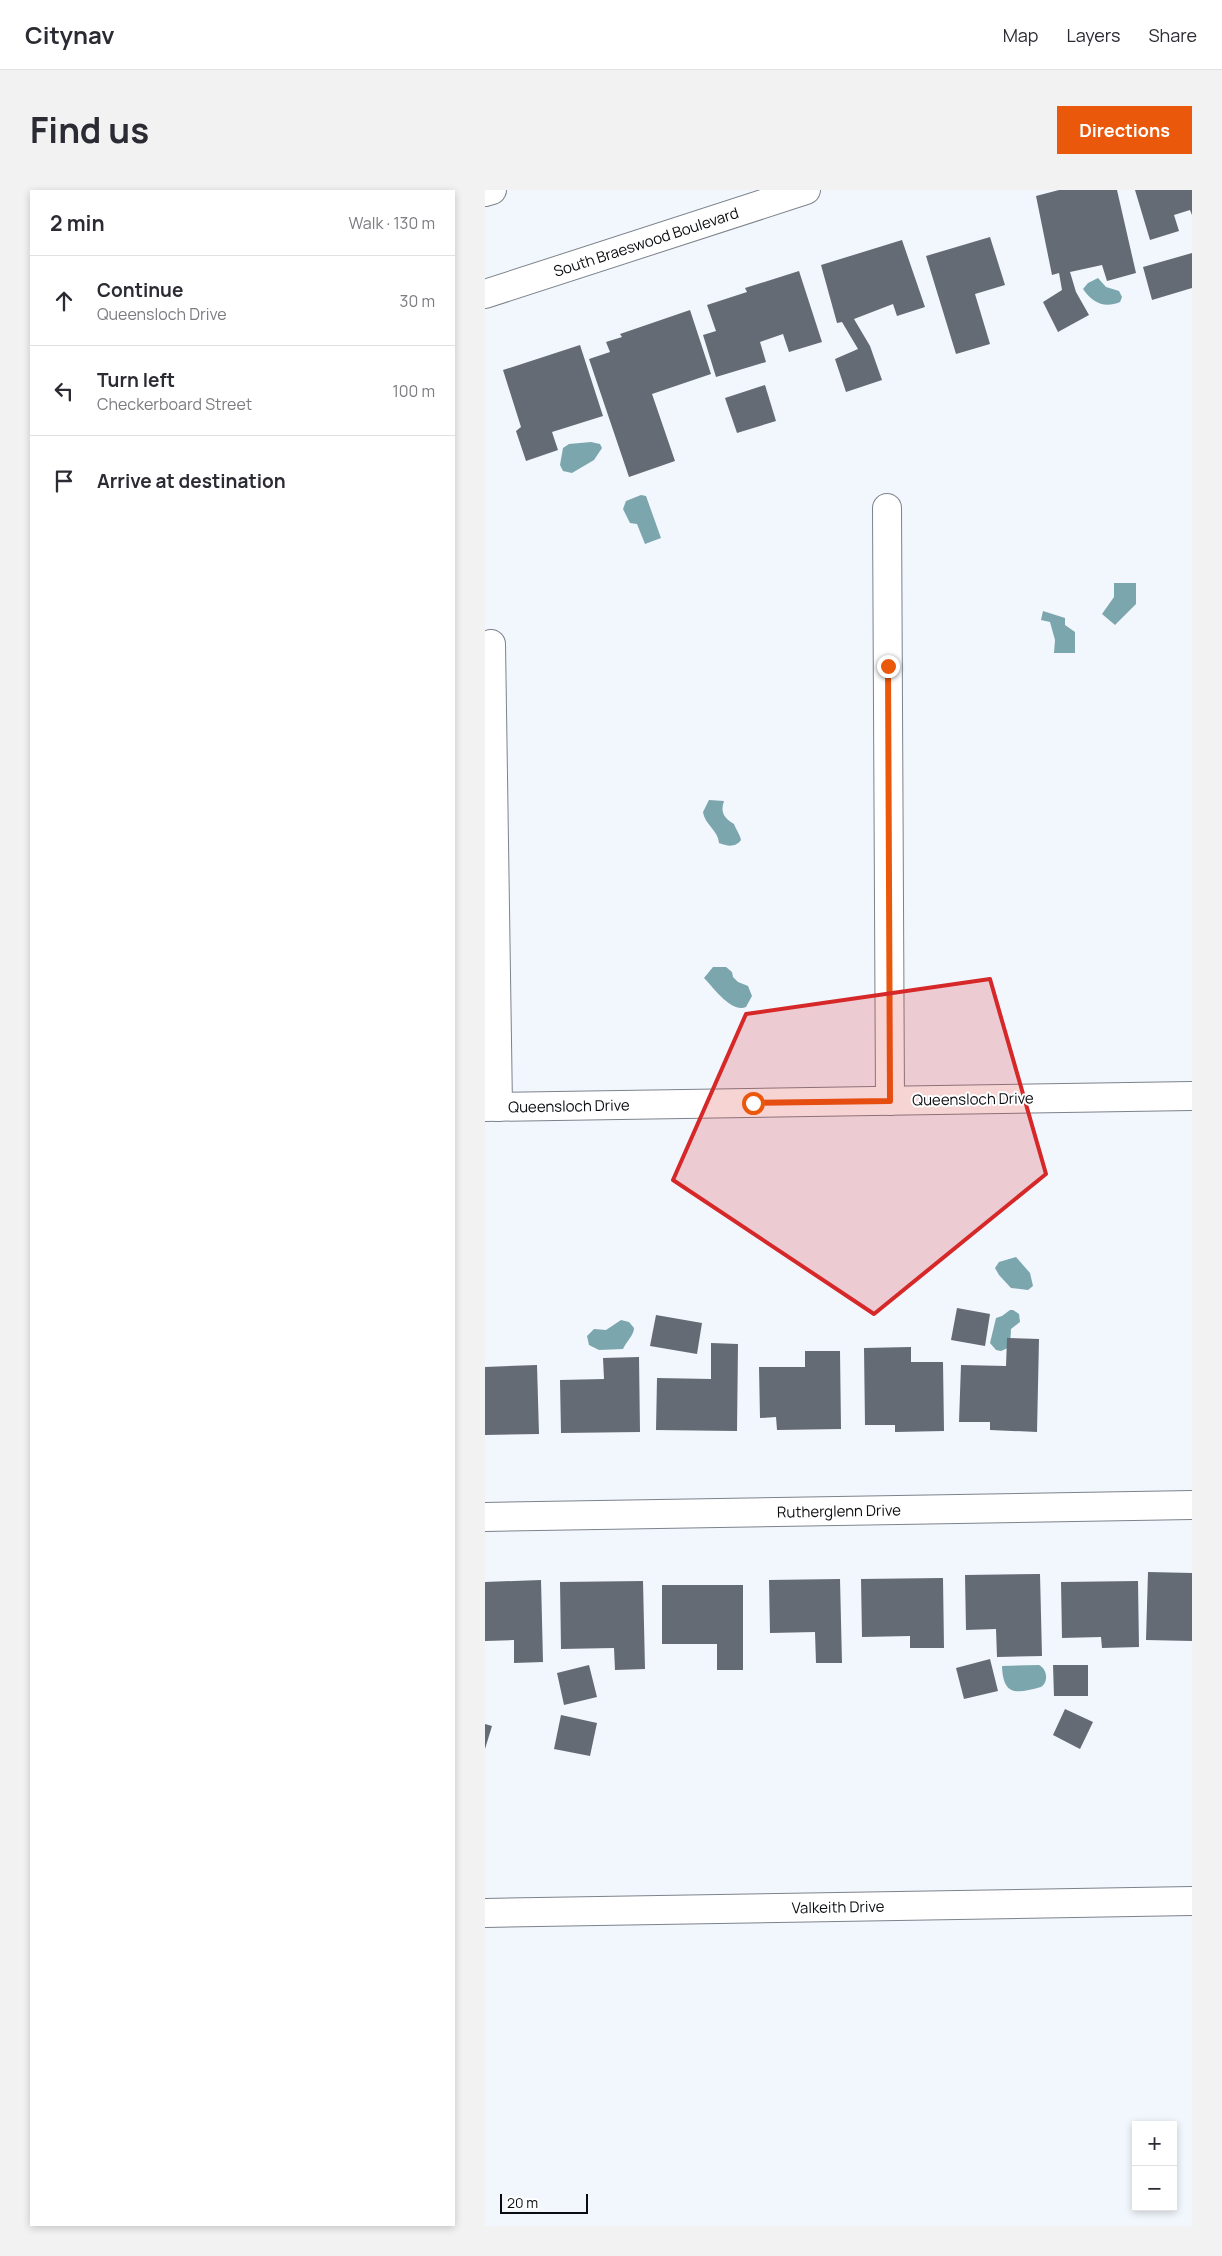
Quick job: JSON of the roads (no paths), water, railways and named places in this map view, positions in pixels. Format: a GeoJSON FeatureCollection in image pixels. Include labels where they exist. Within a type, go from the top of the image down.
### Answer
{"type":"FeatureCollection","features":[{"type":"Feature","properties":{"kind":"street"},"geometry":{"type":"LineString","coordinates":[[485,192],[492,190]]}},
{"type":"Feature","properties":{"kind":"street","name":"South Braeswood Boulevard"},"geometry":{"type":"LineString","coordinates":[[485,294],[806,190]]}},
{"type":"Feature","properties":{"kind":"street"},"geometry":{"type":"LineString","coordinates":[[887,508],[890,1101]]}},
{"type":"Feature","properties":{"kind":"street"},"geometry":{"type":"LineString","coordinates":[[491,644],[492,1107]]}},
{"type":"Feature","properties":{"kind":"street","name":"Queensloch Drive"},"geometry":{"type":"LineString","coordinates":[[492,1107],[1192,1096]]}},
{"type":"Feature","properties":{"kind":"street","name":"Rutherglenn Drive"},"geometry":{"type":"LineString","coordinates":[[485,1517],[1192,1505]]}},
{"type":"Feature","properties":{"kind":"street","name":"Valkeith Drive"},"geometry":{"type":"LineString","coordinates":[[485,1913],[1192,1901]]}},
{"type":"Feature","properties":{"kind":"water"},"geometry":{"type":"Polygon","coordinates":[[[1098,278],[1106,287],[1119,291],[1122,297],[1120,302],[1109,305],[1099,303],[1090,298],[1083,289],[1088,283],[1098,278]]]}},
{"type":"Feature","properties":{"kind":"water"},"geometry":{"type":"Polygon","coordinates":[[[591,442],[600,444],[602,448],[594,460],[572,473],[563,471],[560,465],[563,448],[569,444],[591,442]]]}},
{"type":"Feature","properties":{"kind":"water"},"geometry":{"type":"Polygon","coordinates":[[[641,495],[646,496],[661,538],[645,544],[637,524],[630,523],[623,509],[626,501],[641,495]]]}},
{"type":"Feature","properties":{"kind":"water"},"geometry":{"type":"Polygon","coordinates":[[[1114,583],[1136,583],[1136,604],[1115,625],[1102,614],[1114,597],[1114,583]]]}},
{"type":"Feature","properties":{"kind":"water"},"geometry":{"type":"Polygon","coordinates":[[[1043,611],[1065,618],[1065,625],[1075,632],[1075,653],[1054,653],[1055,640],[1050,622],[1041,620],[1043,611]]]}},
{"type":"Feature","properties":{"kind":"water"},"geometry":{"type":"Polygon","coordinates":[[[709,800],[724,801],[722,808],[724,814],[734,824],[741,840],[736,844],[719,843],[716,834],[704,817],[703,812],[709,800]]]}},
{"type":"Feature","properties":{"kind":"water"},"geometry":{"type":"Polygon","coordinates":[[[713,967],[726,967],[732,972],[733,977],[738,982],[748,986],[752,996],[746,1007],[740,1008],[729,1003],[704,978],[713,967]]]}},
{"type":"Feature","properties":{"kind":"water"},"geometry":{"type":"Polygon","coordinates":[[[1016,1257],[1030,1273],[1033,1286],[1028,1290],[1011,1288],[995,1268],[999,1262],[1016,1257]]]}},
{"type":"Feature","properties":{"kind":"water"},"geometry":{"type":"Polygon","coordinates":[[[1010,1310],[1019,1314],[1020,1322],[1011,1329],[1010,1347],[1001,1351],[996,1350],[990,1343],[996,1318],[1010,1310]]]}},
{"type":"Feature","properties":{"kind":"water"},"geometry":{"type":"Polygon","coordinates":[[[621,1320],[629,1322],[634,1328],[623,1349],[599,1350],[589,1345],[587,1336],[594,1329],[606,1330],[621,1320]]]}},
{"type":"Feature","properties":{"kind":"water"},"geometry":{"type":"Polygon","coordinates":[[[1039,1665],[1044,1669],[1046,1676],[1044,1685],[1025,1691],[1008,1688],[1003,1676],[1002,1666],[1039,1665]]]}}]}
